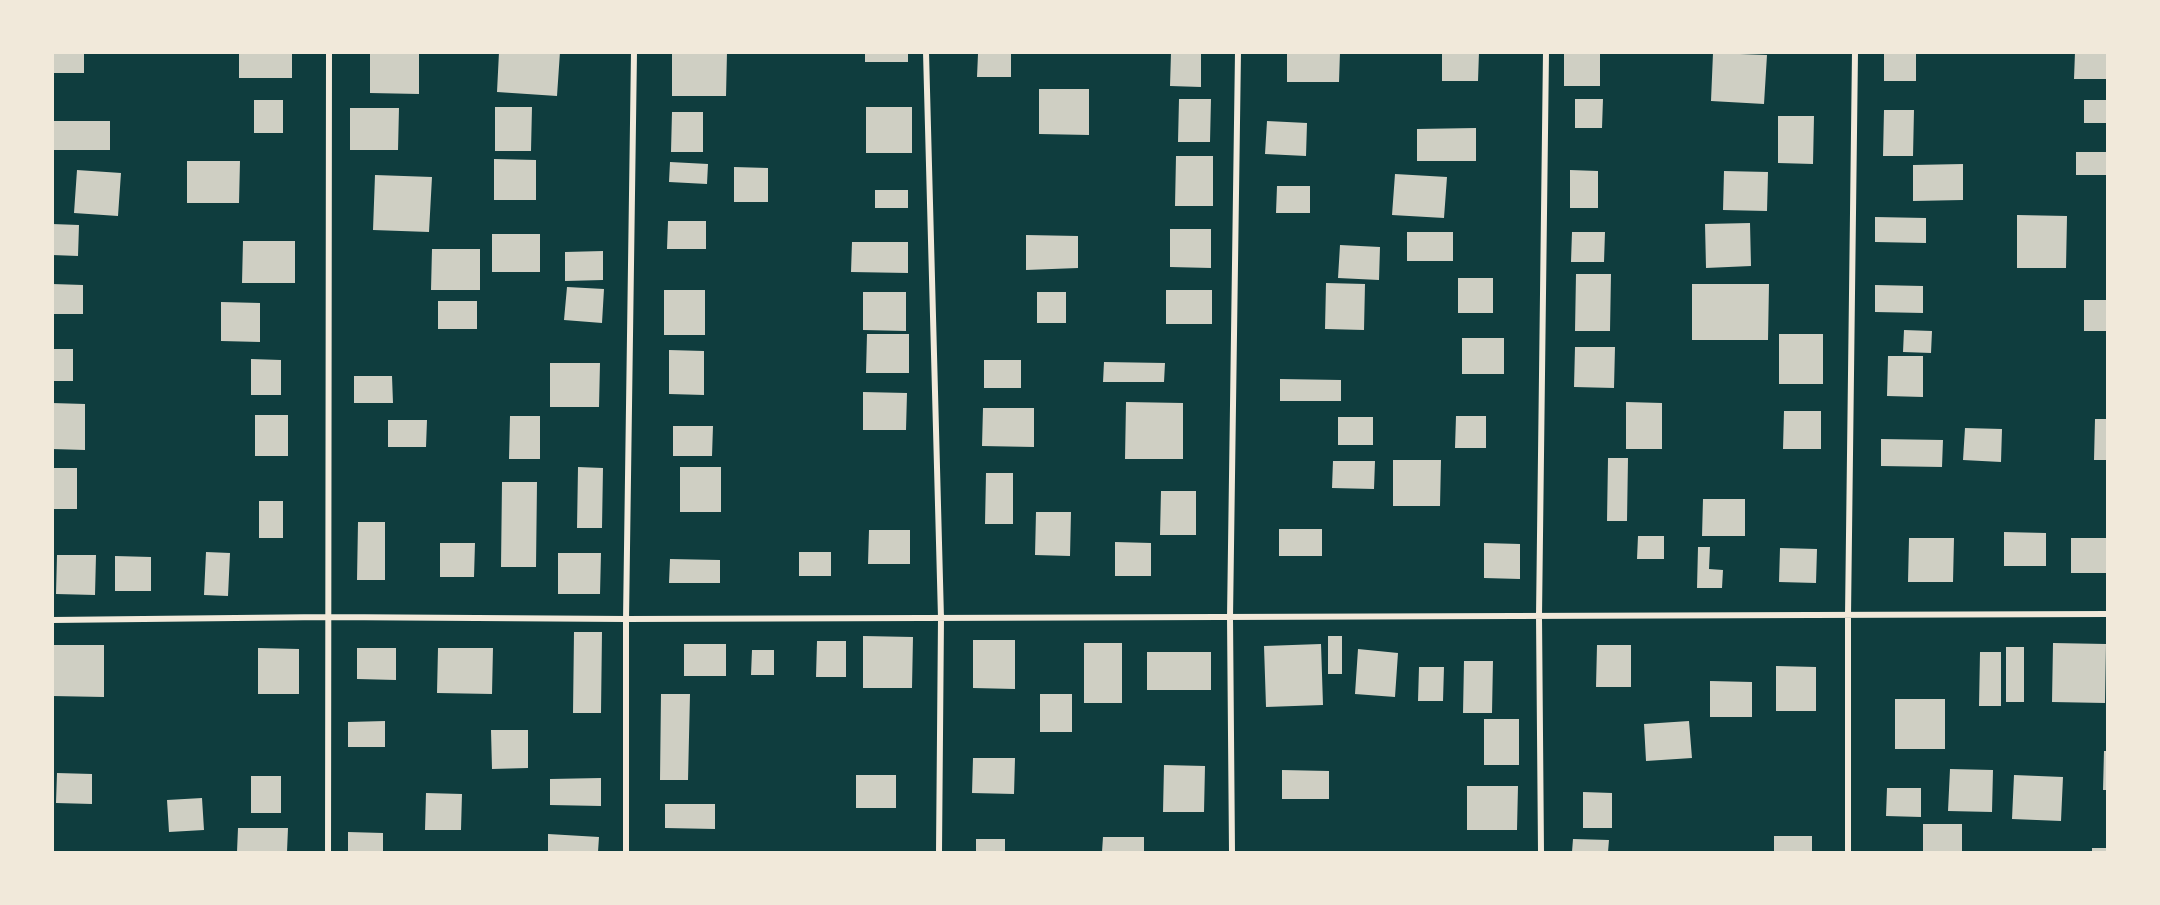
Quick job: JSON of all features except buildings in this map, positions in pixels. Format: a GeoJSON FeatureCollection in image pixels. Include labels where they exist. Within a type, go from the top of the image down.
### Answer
{"type":"FeatureCollection","features":[{"type":"Feature","properties":{"kind":"street"},"geometry":{"type":"LineString","coordinates":[[328,852],[329,52]]}},
{"type":"Feature","properties":{"kind":"street"},"geometry":{"type":"LineString","coordinates":[[626,852],[626,619],[634,52]]}},
{"type":"Feature","properties":{"kind":"street"},"geometry":{"type":"LineString","coordinates":[[926,52],[941,618],[939,852]]}},
{"type":"Feature","properties":{"kind":"street"},"geometry":{"type":"LineString","coordinates":[[1232,852],[1230,617],[1238,52]]}},
{"type":"Feature","properties":{"kind":"street"},"geometry":{"type":"LineString","coordinates":[[1541,852],[1539,616],[1546,52]]}},
{"type":"Feature","properties":{"kind":"street"},"geometry":{"type":"LineString","coordinates":[[1848,852],[1848,615],[1855,52]]}},
{"type":"Feature","properties":{"kind":"street"},"geometry":{"type":"LineString","coordinates":[[52,620],[327,617],[626,619],[2108,614]]}}]}
